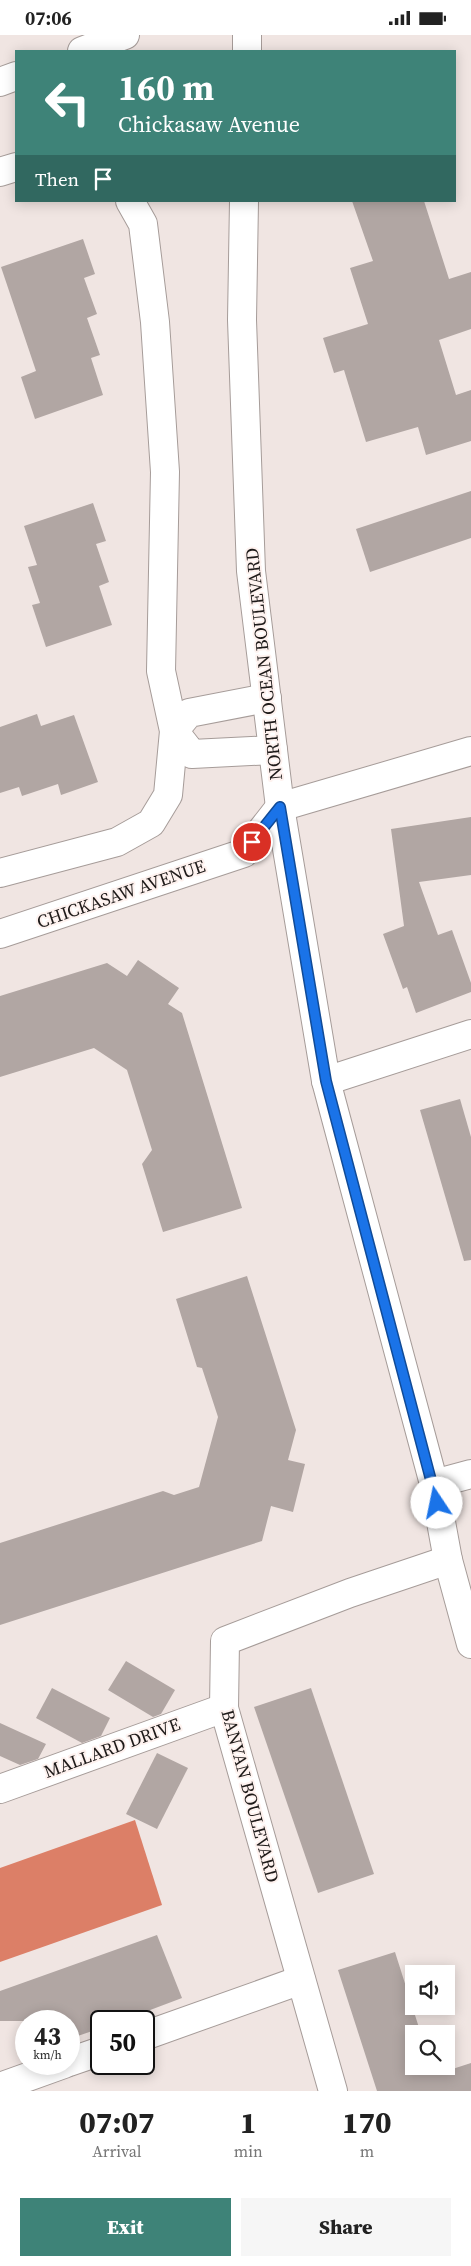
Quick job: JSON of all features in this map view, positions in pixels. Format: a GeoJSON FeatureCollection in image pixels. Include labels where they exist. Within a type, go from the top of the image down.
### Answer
{"type":"FeatureCollection","features":[{"type":"Feature","properties":{"kind":"street"},"geometry":{"type":"LineString","coordinates":[[85,50],[125,35]]}},
{"type":"Feature","properties":{"kind":"street"},"geometry":{"type":"LineString","coordinates":[[247,35],[247,50]]}},
{"type":"Feature","properties":{"kind":"street"},"geometry":{"type":"LineString","coordinates":[[0,83],[15,76]]}},
{"type":"Feature","properties":{"kind":"street"},"geometry":{"type":"LineString","coordinates":[[0,171],[15,167]]}},
{"type":"Feature","properties":{"kind":"street"},"geometry":{"type":"LineString","coordinates":[[0,873],[117,842],[151,823],[168,795],[174,731],[162,671],[165,472],[155,322],[143,224],[131,202]]}},
{"type":"Feature","properties":{"kind":"street","name":"NORTH OCEAN BOULEVARD"},"geometry":{"type":"LineString","coordinates":[[244,202],[242,320],[251,571],[280,807],[326,1081],[434,1484],[448,1560],[471,1642]]}},
{"type":"Feature","properties":{"kind":"street"},"geometry":{"type":"LineString","coordinates":[[174,731],[189,713],[266,698]]}},
{"type":"Feature","properties":{"kind":"street"},"geometry":{"type":"LineString","coordinates":[[174,731],[192,754],[273,750]]}},
{"type":"Feature","properties":{"kind":"street"},"geometry":{"type":"LineString","coordinates":[[280,807],[471,751]]}},
{"type":"Feature","properties":{"kind":"street","name":"CHICKASAW AVENUE"},"geometry":{"type":"LineString","coordinates":[[0,934],[244,853],[280,807]]}},
{"type":"Feature","properties":{"kind":"street"},"geometry":{"type":"LineString","coordinates":[[326,1081],[471,1034]]}},
{"type":"Feature","properties":{"kind":"street"},"geometry":{"type":"LineString","coordinates":[[434,1484],[471,1474]]}},
{"type":"Feature","properties":{"kind":"street","name":"BANYAN BOULEVARD"},"geometry":{"type":"LineString","coordinates":[[326,2089],[300,1980],[224,1707],[225,1641],[350,1593],[448,1560]]}},
{"type":"Feature","properties":{"kind":"street","name":"MALLARD DRIVE"},"geometry":{"type":"LineString","coordinates":[[0,1789],[224,1707]]}},
{"type":"Feature","properties":{"kind":"street"},"geometry":{"type":"LineString","coordinates":[[155,2031],[300,1980]]}},
{"type":"Feature","properties":{"kind":"street"},"geometry":{"type":"LineString","coordinates":[[0,2087],[33,2075]]}},
{"type":"Feature","properties":{"kind":"shaded area"},"geometry":{"type":"Polygon","coordinates":[[[135,1820],[162,1905],[0,1962],[0,1868],[135,1820]]]}},
{"type":"Feature","properties":{"kind":"building"},"geometry":{"type":"Polygon","coordinates":[[[352,202],[424,202],[449,279],[471,272],[471,329],[439,340],[456,395],[471,390],[471,441],[426,455],[418,427],[366,442],[344,370],[334,373],[323,338],[368,324],[350,268],[373,261],[352,202]]]}},
{"type":"Feature","properties":{"kind":"building"},"geometry":{"type":"Polygon","coordinates":[[[83,239],[95,274],[84,278],[97,314],[87,318],[100,355],[91,358],[103,395],[35,419],[21,377],[36,371],[1,267],[83,239]]]}},
{"type":"Feature","properties":{"kind":"building"},"geometry":{"type":"Polygon","coordinates":[[[471,491],[471,538],[370,572],[356,529],[471,491]]]}},
{"type":"Feature","properties":{"kind":"building"},"geometry":{"type":"Polygon","coordinates":[[[93,503],[106,541],[96,544],[109,582],[99,586],[112,625],[46,647],[32,605],[40,603],[28,567],[37,565],[24,526],[93,503]]]}},
{"type":"Feature","properties":{"kind":"building"},"geometry":{"type":"Polygon","coordinates":[[[37,714],[41,726],[74,715],[98,782],[61,795],[58,784],[22,796],[19,787],[0,793],[0,727],[37,714]]]}},
{"type":"Feature","properties":{"kind":"building"},"geometry":{"type":"Polygon","coordinates":[[[471,817],[471,875],[419,882],[438,935],[452,930],[471,983],[471,992],[416,1013],[407,987],[403,989],[383,934],[404,926],[391,829],[471,817]]]}},
{"type":"Feature","properties":{"kind":"building"},"geometry":{"type":"Polygon","coordinates":[[[138,960],[179,988],[168,1004],[182,1013],[242,1208],[163,1232],[142,1164],[152,1150],[127,1070],[94,1048],[0,1077],[0,996],[107,963],[127,976],[138,960]]]}},
{"type":"Feature","properties":{"kind":"building"},"geometry":{"type":"Polygon","coordinates":[[[460,1099],[471,1137],[471,1260],[464,1261],[420,1110],[460,1099]]]}},
{"type":"Feature","properties":{"kind":"building"},"geometry":{"type":"Polygon","coordinates":[[[247,1276],[296,1430],[288,1460],[305,1464],[293,1512],[271,1506],[262,1541],[0,1625],[0,1543],[163,1491],[174,1495],[199,1487],[218,1417],[202,1368],[197,1367],[176,1299],[247,1276]]]}},
{"type":"Feature","properties":{"kind":"building"},"geometry":{"type":"Polygon","coordinates":[[[126,1661],[175,1690],[161,1714],[153,1717],[108,1690],[126,1661]]]}},
{"type":"Feature","properties":{"kind":"building"},"geometry":{"type":"Polygon","coordinates":[[[52,1688],[110,1718],[101,1736],[82,1743],[36,1718],[52,1688]]]}},
{"type":"Feature","properties":{"kind":"building"},"geometry":{"type":"Polygon","coordinates":[[[311,1688],[374,1874],[318,1893],[254,1707],[311,1688]]]}},
{"type":"Feature","properties":{"kind":"building"},"geometry":{"type":"Polygon","coordinates":[[[0,1723],[46,1744],[38,1759],[20,1765],[0,1756],[0,1723]]]}},
{"type":"Feature","properties":{"kind":"building"},"geometry":{"type":"Polygon","coordinates":[[[157,1753],[188,1768],[157,1829],[126,1814],[157,1753]]]}},
{"type":"Feature","properties":{"kind":"building"},"geometry":{"type":"Polygon","coordinates":[[[157,1935],[182,1998],[150,2010],[90,2010],[90,2032],[80,2035],[80,2010],[15,2010],[15,2021],[0,2021],[0,1991],[157,1935]]]}},
{"type":"Feature","properties":{"kind":"building"},"geometry":{"type":"Polygon","coordinates":[[[395,1952],[405,1984],[405,2015],[415,2015],[418,2025],[405,2025],[405,2075],[455,2075],[455,2068],[471,2063],[471,2091],[377,2091],[338,1970],[395,1952]]]}},
{"type":"Feature","properties":{"kind":"route"},"geometry":{"type":"LineString","coordinates":[[252,842],[280,807],[326,1081],[434,1484],[437,1503]]}}]}
